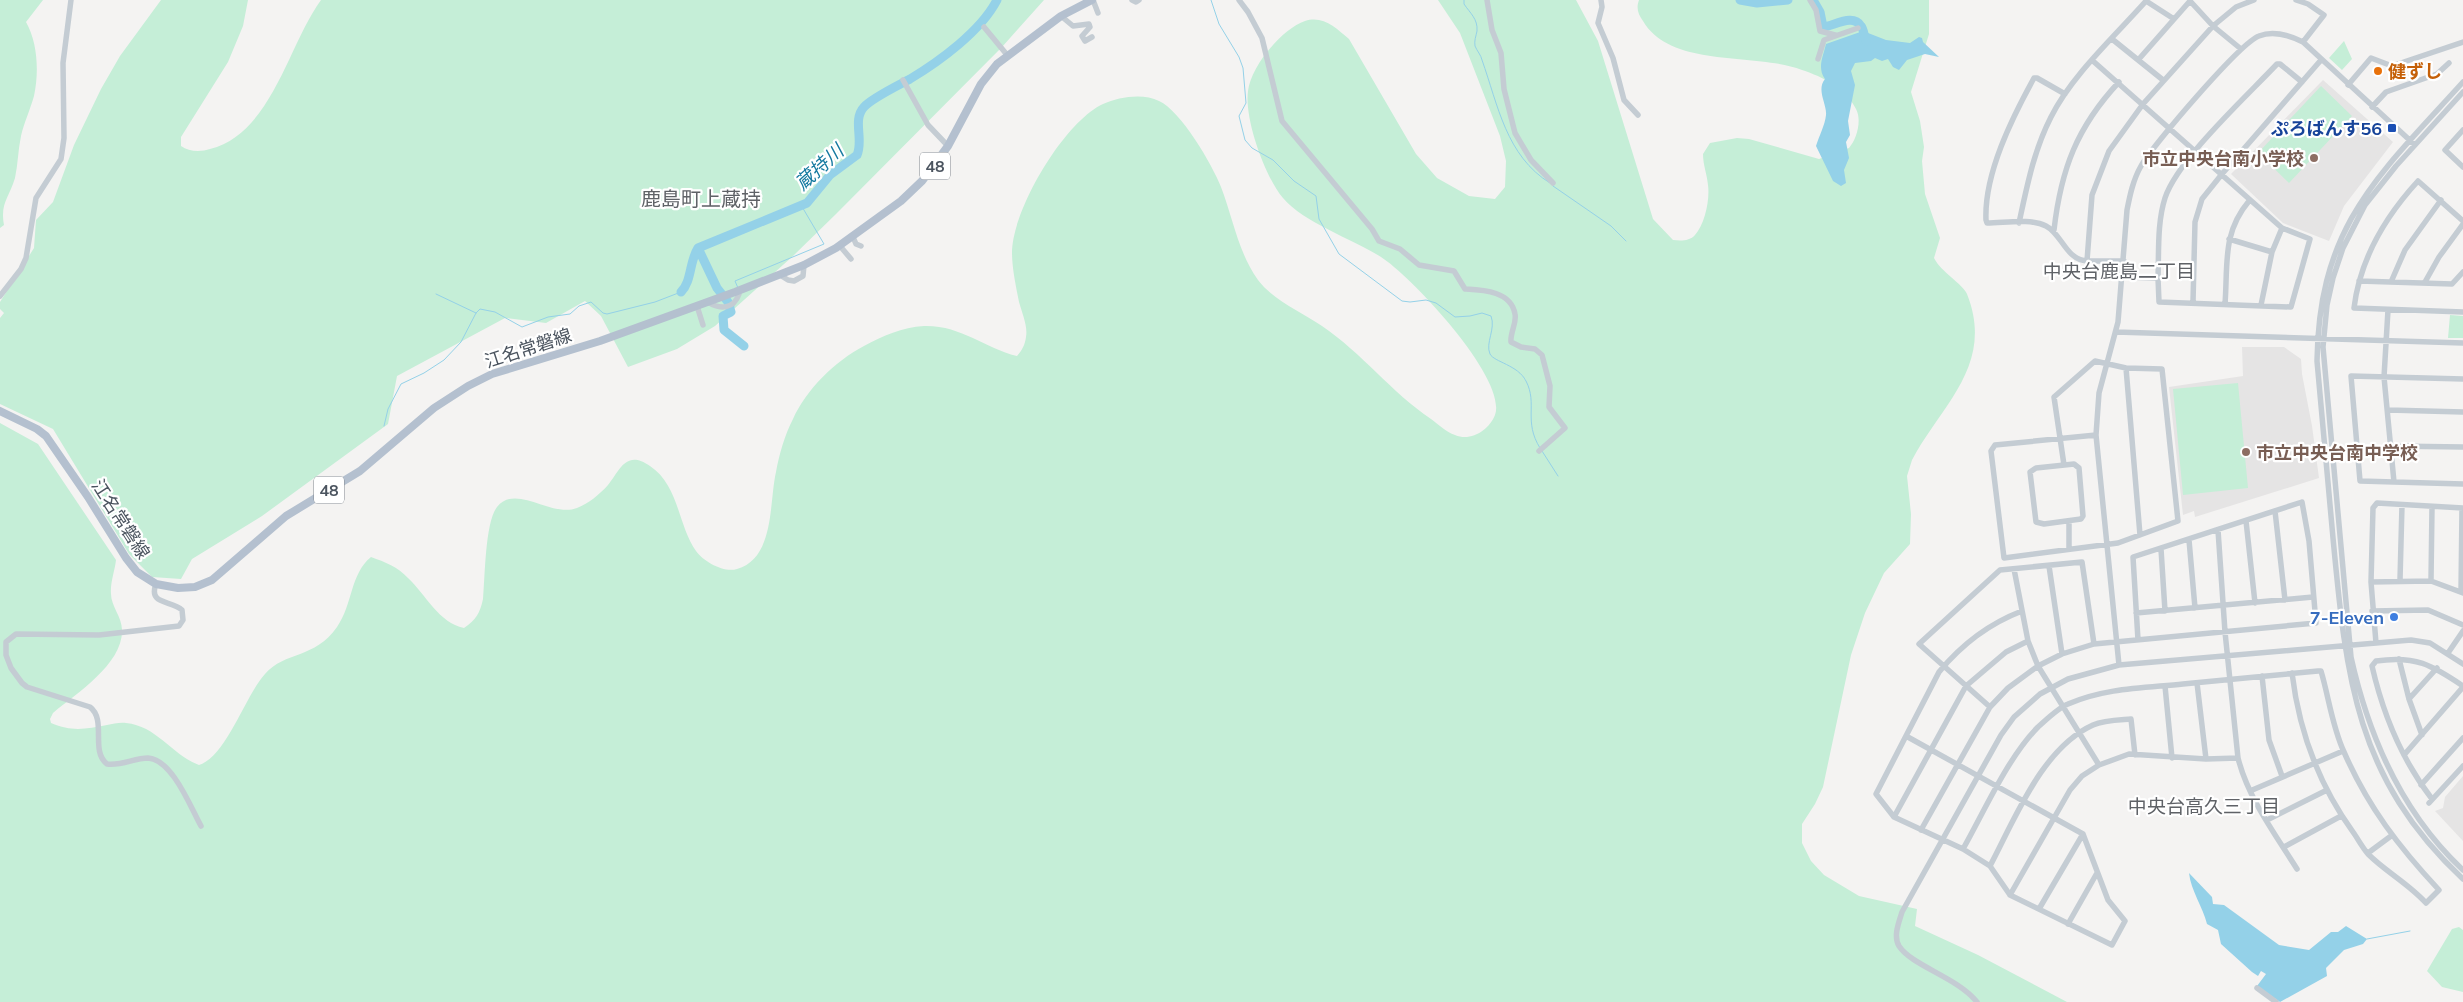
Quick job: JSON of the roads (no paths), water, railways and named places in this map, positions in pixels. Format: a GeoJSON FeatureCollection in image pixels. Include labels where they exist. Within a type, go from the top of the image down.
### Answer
{"type":"FeatureCollection","features":[{"type":"Feature","properties":{"kind":"main road","name":"江名常磐線"},"geometry":{"type":"LineString","coordinates":[[0,411],[46,436],[88,497],[126,558],[138,572],[156,584],[178,588],[195,587],[212,580],[286,516],[360,471],[434,408],[468,386],[492,374],[600,341],[739,291],[804,265],[853,238],[901,201],[922,182],[948,146],[981,84],[997,64],[1079,3],[1093,0]]}},
{"type":"Feature","properties":{"kind":"street"},"geometry":{"type":"LineString","coordinates":[[0,296],[21,270],[26,258],[36,198],[61,159],[64,138],[63,63],[71,0]]}},
{"type":"Feature","properties":{"kind":"street"},"geometry":{"type":"LineString","coordinates":[[1093,0],[1098,13]]}},
{"type":"Feature","properties":{"kind":"street"},"geometry":{"type":"LineString","coordinates":[[1132,0],[1136,2],[1139,0]]}},
{"type":"Feature","properties":{"kind":"street"},"geometry":{"type":"LineString","coordinates":[[1240,0],[1262,38],[1282,120],[1372,229],[1379,241],[1400,249],[1419,265],[1454,271],[1465,289],[1487,290],[1496,293],[1514,310],[1515,318],[1510,336],[1511,342],[1521,347],[1535,349],[1542,355],[1550,386],[1549,407],[1565,428],[1539,451]]}},
{"type":"Feature","properties":{"kind":"street"},"geometry":{"type":"LineString","coordinates":[[1487,0],[1492,30],[1501,53],[1504,89],[1515,133],[1531,160],[1553,183]]}},
{"type":"Feature","properties":{"kind":"street"},"geometry":{"type":"LineString","coordinates":[[1601,0],[1602,7],[1598,23],[1613,58],[1624,100],[1638,115]]}},
{"type":"Feature","properties":{"kind":"street"},"geometry":{"type":"LineString","coordinates":[[1810,0],[1816,10],[1820,31],[1836,35]]}},
{"type":"Feature","properties":{"kind":"street"},"geometry":{"type":"LineString","coordinates":[[2087,261],[2092,195],[2102,165],[2114,143],[2163,80],[2213,26],[2236,7],[2254,0]]}},
{"type":"Feature","properties":{"kind":"street"},"geometry":{"type":"LineString","coordinates":[[2296,0],[2308,4],[2324,15],[2303,42]]}},
{"type":"Feature","properties":{"kind":"street"},"geometry":{"type":"LineString","coordinates":[[2019,223],[2034,157],[2051,116],[2065,94],[2146,1],[2174,18]]}},
{"type":"Feature","properties":{"kind":"street"},"geometry":{"type":"LineString","coordinates":[[2139,59],[2190,1],[2213,26],[2241,49]]}},
{"type":"Feature","properties":{"kind":"street"},"geometry":{"type":"LineString","coordinates":[[1061,16],[1073,26],[1089,24],[1090,27],[1082,36],[1085,41],[1092,37]]}},
{"type":"Feature","properties":{"kind":"street"},"geometry":{"type":"LineString","coordinates":[[984,27],[1008,56]]}},
{"type":"Feature","properties":{"kind":"street"},"geometry":{"type":"LineString","coordinates":[[1818,59],[1821,42],[1858,28]]}},
{"type":"Feature","properties":{"kind":"street"},"geometry":{"type":"LineString","coordinates":[[2119,665],[2115,642],[2096,435],[2099,393],[2116,332],[2124,261],[2124,235],[2130,192],[2140,168],[2169,128],[2241,49],[2253,39],[2270,34],[2283,34],[2303,42],[2415,145]]}},
{"type":"Feature","properties":{"kind":"street"},"geometry":{"type":"LineString","coordinates":[[2112,39],[2163,80]]}},
{"type":"Feature","properties":{"kind":"street"},"geometry":{"type":"LineString","coordinates":[[2348,85],[2372,58],[2392,66],[2463,42]]}},
{"type":"Feature","properties":{"kind":"street"},"geometry":{"type":"LineString","coordinates":[[2193,302],[2198,210],[2207,190],[2321,60]]}},
{"type":"Feature","properties":{"kind":"street"},"geometry":{"type":"LineString","coordinates":[[2093,61],[2119,82],[2195,152],[2222,174],[2249,201],[2282,228],[2310,238],[2291,307],[2159,302],[2158,278],[2161,222],[2165,198],[2175,179],[2195,152],[2277,64],[2280,64],[2302,82]]}},
{"type":"Feature","properties":{"kind":"street"},"geometry":{"type":"LineString","coordinates":[[2372,107],[2386,92],[2438,74],[2449,62]]}},
{"type":"Feature","properties":{"kind":"street"},"geometry":{"type":"LineString","coordinates":[[2065,94],[2034,78],[2013,119],[1998,158],[1990,187],[1987,223],[2039,223],[2054,230],[2064,246],[2076,258],[2087,261],[2124,261]]}},
{"type":"Feature","properties":{"kind":"street"},"geometry":{"type":"LineString","coordinates":[[903,80],[928,125],[943,143],[948,146]]}},
{"type":"Feature","properties":{"kind":"street"},"geometry":{"type":"LineString","coordinates":[[2054,230],[2057,206],[2071,152],[2096,109],[2119,82]]}},
{"type":"Feature","properties":{"kind":"street"},"geometry":{"type":"LineString","coordinates":[[2463,82],[2374,181],[2347,223],[2331,261],[2324,285],[2319,384],[2348,644],[2360,720],[2385,777],[2418,831],[2463,879]]}},
{"type":"Feature","properties":{"kind":"street"},"geometry":{"type":"LineString","coordinates":[[2320,339],[2333,278],[2353,226],[2379,185],[2463,92]]}},
{"type":"Feature","properties":{"kind":"street"},"geometry":{"type":"LineString","coordinates":[[2463,130],[2445,150],[2463,167]]}},
{"type":"Feature","properties":{"kind":"street"},"geometry":{"type":"LineString","coordinates":[[2425,282],[2439,257],[2463,223],[2441,200],[2418,181],[2386,220],[2373,244],[2359,281],[2354,308],[2463,312]]}},
{"type":"Feature","properties":{"kind":"street"},"geometry":{"type":"LineString","coordinates":[[2391,282],[2405,250],[2441,200]]}},
{"type":"Feature","properties":{"kind":"street"},"geometry":{"type":"LineString","coordinates":[[2226,304],[2229,239],[2236,219],[2249,201]]}},
{"type":"Feature","properties":{"kind":"street"},"geometry":{"type":"LineString","coordinates":[[2261,305],[2272,252],[2282,228]]}},
{"type":"Feature","properties":{"kind":"street"},"geometry":{"type":"LineString","coordinates":[[853,238],[856,244],[862,246]]}},
{"type":"Feature","properties":{"kind":"street"},"geometry":{"type":"LineString","coordinates":[[2229,239],[2272,252]]}},
{"type":"Feature","properties":{"kind":"street"},"geometry":{"type":"LineString","coordinates":[[840,246],[851,258]]}},
{"type":"Feature","properties":{"kind":"street"},"geometry":{"type":"LineString","coordinates":[[2359,281],[2452,284],[2463,272]]}},
{"type":"Feature","properties":{"kind":"street"},"geometry":{"type":"LineString","coordinates":[[2122,277],[2158,278]]}},
{"type":"Feature","properties":{"kind":"street"},"geometry":{"type":"LineString","coordinates":[[708,302],[718,307],[729,306],[737,301],[739,291]]}},
{"type":"Feature","properties":{"kind":"street"},"geometry":{"type":"LineString","coordinates":[[697,306],[703,324]]}},
{"type":"Feature","properties":{"kind":"street"},"geometry":{"type":"LineString","coordinates":[[2388,310],[2384,377],[2394,482]]}},
{"type":"Feature","properties":{"kind":"street"},"geometry":{"type":"LineString","coordinates":[[2116,332],[2463,343]]}},
{"type":"Feature","properties":{"kind":"street"},"geometry":{"type":"LineString","coordinates":[[2064,465],[2060,438],[2054,398],[2095,360],[2126,368],[2162,369],[2178,521],[2118,544],[2069,548],[2004,558],[1991,450],[1995,445],[2060,438],[2096,435]]}},
{"type":"Feature","properties":{"kind":"street"},"geometry":{"type":"LineString","coordinates":[[2126,368],[2140,535]]}},
{"type":"Feature","properties":{"kind":"street"},"geometry":{"type":"LineString","coordinates":[[2463,379],[2351,376],[2360,481],[2463,484]]}},
{"type":"Feature","properties":{"kind":"street"},"geometry":{"type":"LineString","coordinates":[[2388,410],[2463,412]]}},
{"type":"Feature","properties":{"kind":"street"},"geometry":{"type":"LineString","coordinates":[[2391,446],[2463,447]]}},
{"type":"Feature","properties":{"kind":"street"},"geometry":{"type":"LineString","coordinates":[[2074,464],[2078,468],[2083,511],[2081,519],[2044,524],[2036,522],[2029,477],[2032,469],[2064,465],[2074,464]]}},
{"type":"Feature","properties":{"kind":"street"},"geometry":{"type":"LineString","coordinates":[[1921,830],[1990,707],[2008,688],[2038,666],[2062,654],[2094,644],[2115,642],[2138,640],[2225,632],[2316,622],[2309,541],[2302,502],[2133,558],[2138,640]]}},
{"type":"Feature","properties":{"kind":"street"},"geometry":{"type":"LineString","coordinates":[[2372,582],[2400,580],[2432,581],[2462,593],[2462,508],[2377,502],[2374,508],[2372,582],[2372,611],[2376,643]]}},
{"type":"Feature","properties":{"kind":"street"},"geometry":{"type":"LineString","coordinates":[[2400,580],[2402,505]]}},
{"type":"Feature","properties":{"kind":"street"},"geometry":{"type":"LineString","coordinates":[[2432,506],[2432,581]]}},
{"type":"Feature","properties":{"kind":"street"},"geometry":{"type":"LineString","coordinates":[[2275,511],[2285,600]]}},
{"type":"Feature","properties":{"kind":"street"},"geometry":{"type":"LineString","coordinates":[[2069,521],[2069,548]]}},
{"type":"Feature","properties":{"kind":"street"},"geometry":{"type":"LineString","coordinates":[[2246,521],[2255,603]]}},
{"type":"Feature","properties":{"kind":"street"},"geometry":{"type":"LineString","coordinates":[[2218,530],[2225,632],[2229,656],[2229,679],[2238,758],[2243,777],[2250,791],[2297,869]]}},
{"type":"Feature","properties":{"kind":"street"},"geometry":{"type":"LineString","coordinates":[[2189,540],[2195,608]]}},
{"type":"Feature","properties":{"kind":"street"},"geometry":{"type":"LineString","coordinates":[[2161,549],[2165,611]]}},
{"type":"Feature","properties":{"kind":"street"},"geometry":{"type":"LineString","coordinates":[[1990,707],[1919,644],[2000,570],[2082,562],[2094,644]]}},
{"type":"Feature","properties":{"kind":"street"},"geometry":{"type":"LineString","coordinates":[[2049,566],[2062,654]]}},
{"type":"Feature","properties":{"kind":"street"},"geometry":{"type":"LineString","coordinates":[[2014,569],[2028,641],[2038,666],[2053,687],[2099,765]]}},
{"type":"Feature","properties":{"kind":"street"},"geometry":{"type":"LineString","coordinates":[[156,584],[154,589],[156,598],[159,601],[174,604],[182,610],[183,620],[179,626],[108,634],[16,634],[6,642],[5,652],[11,668],[27,687],[90,707],[94,710],[98,720],[102,758],[107,764],[117,765],[150,758],[162,765],[180,785],[201,826]]}},
{"type":"Feature","properties":{"kind":"street"},"geometry":{"type":"LineString","coordinates":[[2136,613],[2313,597]]}},
{"type":"Feature","properties":{"kind":"street"},"geometry":{"type":"LineString","coordinates":[[2372,611],[2428,610],[2463,625]]}},
{"type":"Feature","properties":{"kind":"street"},"geometry":{"type":"LineString","coordinates":[[1906,736],[2083,834],[2108,900],[2125,921],[2112,945],[2010,895],[1990,866],[1963,849],[1894,817],[1876,794],[1906,736],[1944,666],[1987,626],[2022,611]]}},
{"type":"Feature","properties":{"kind":"street"},"geometry":{"type":"LineString","coordinates":[[2448,653],[2463,631]]}},
{"type":"Feature","properties":{"kind":"street"},"geometry":{"type":"LineString","coordinates":[[1977,1002],[1960,985],[1908,955],[1898,945],[1896,930],[1902,912],[2001,735],[2014,717],[2028,703],[2053,687],[2086,673],[2119,665],[2348,644],[2411,640],[2430,643],[2463,664]]}},
{"type":"Feature","properties":{"kind":"street"},"geometry":{"type":"LineString","coordinates":[[1894,817],[1966,686],[2006,652],[2028,641]]}},
{"type":"Feature","properties":{"kind":"street"},"geometry":{"type":"LineString","coordinates":[[2348,644],[2360,697],[2373,735],[2390,773],[2424,826],[2463,870]]}},
{"type":"Feature","properties":{"kind":"street"},"geometry":{"type":"LineString","coordinates":[[2399,659],[2409,699],[2422,735]]}},
{"type":"Feature","properties":{"kind":"street"},"geometry":{"type":"LineString","coordinates":[[2404,755],[2463,686],[2437,668],[2422,661],[2399,659],[2376,662],[2372,666],[2378,692],[2404,755],[2431,801],[2463,766]]}},
{"type":"Feature","properties":{"kind":"street"},"geometry":{"type":"LineString","coordinates":[[2409,699],[2437,668]]}},
{"type":"Feature","properties":{"kind":"street"},"geometry":{"type":"LineString","coordinates":[[1963,849],[2022,746],[2039,727],[2063,706],[2124,688],[2321,671],[2332,717],[2343,751],[2362,789],[2391,836],[2439,890],[2426,903],[2417,893],[2368,853],[2341,816],[2315,764],[2300,722],[2292,674]]}},
{"type":"Feature","properties":{"kind":"street"},"geometry":{"type":"LineString","coordinates":[[2262,676],[2269,740],[2282,776]]}},
{"type":"Feature","properties":{"kind":"street"},"geometry":{"type":"LineString","coordinates":[[2197,683],[2206,759]]}},
{"type":"Feature","properties":{"kind":"street"},"geometry":{"type":"LineString","coordinates":[[2164,686],[2172,758]]}},
{"type":"Feature","properties":{"kind":"street"},"geometry":{"type":"LineString","coordinates":[[1990,866],[2024,802],[2052,756],[2063,745],[2094,724],[2131,719],[2135,755]]}},
{"type":"Feature","properties":{"kind":"street"},"geometry":{"type":"LineString","coordinates":[[2421,785],[2463,738]]}},
{"type":"Feature","properties":{"kind":"street"},"geometry":{"type":"LineString","coordinates":[[2250,791],[2343,751]]}},
{"type":"Feature","properties":{"kind":"street"},"geometry":{"type":"LineString","coordinates":[[2010,895],[2070,790],[2082,776],[2099,765],[2117,758],[2135,755],[2206,759],[2238,758]]}},
{"type":"Feature","properties":{"kind":"street"},"geometry":{"type":"LineString","coordinates":[[2267,820],[2327,790]]}},
{"type":"Feature","properties":{"kind":"street"},"geometry":{"type":"LineString","coordinates":[[2284,847],[2341,816]]}},
{"type":"Feature","properties":{"kind":"street"},"geometry":{"type":"LineString","coordinates":[[2038,909],[2083,834]]}},
{"type":"Feature","properties":{"kind":"street"},"geometry":{"type":"LineString","coordinates":[[2368,853],[2391,836]]}},
{"type":"Feature","properties":{"kind":"street"},"geometry":{"type":"LineString","coordinates":[[2068,924],[2097,873]]}},
{"type":"Feature","properties":{"kind":"street"},"geometry":{"type":"LineString","coordinates":[[2257,988],[2276,1002]]}},
{"type":"Feature","properties":{"kind":"water"},"geometry":{"type":"Polygon","coordinates":[[[1863,31],[1886,40],[1910,43],[1919,37],[1922,38],[1923,42],[1939,57],[1925,54],[1907,60],[1899,70],[1893,67],[1888,59],[1882,61],[1875,58],[1871,61],[1855,63],[1851,71],[1855,85],[1848,121],[1850,135],[1846,142],[1849,158],[1844,170],[1846,183],[1841,186],[1833,181],[1816,146],[1826,115],[1821,88],[1825,79],[1821,71],[1821,62],[1826,44],[1863,31]]]}},
{"type":"Feature","properties":{"kind":"water"},"geometry":{"type":"Polygon","coordinates":[[[2189,873],[2212,897],[2213,904],[2224,905],[2279,945],[2309,950],[2331,932],[2338,932],[2346,926],[2367,939],[2363,944],[2344,950],[2326,968],[2327,976],[2280,1002],[2257,986],[2266,974],[2261,971],[2258,976],[2252,972],[2221,944],[2218,930],[2207,924],[2189,873]]]}},
{"type":"Feature","properties":{"kind":"waterway","name":"蔵持川"},"geometry":{"type":"LineString","coordinates":[[681,292],[685,288],[698,248],[807,203],[830,175],[857,155],[859,149],[858,124],[864,107],[879,96],[922,72],[959,44],[981,23],[997,0]]}},
{"type":"Feature","properties":{"kind":"waterway"},"geometry":{"type":"LineString","coordinates":[[1211,0],[1219,24],[1239,57],[1243,68],[1246,103],[1239,116],[1245,140],[1252,148],[1273,160],[1294,181],[1316,196],[1319,219],[1339,254],[1402,301],[1426,300],[1436,303],[1455,317],[1482,313],[1491,316],[1490,354],[1492,357],[1518,371],[1526,381],[1531,397],[1532,429],[1540,448]]}},
{"type":"Feature","properties":{"kind":"waterway"},"geometry":{"type":"LineString","coordinates":[[1464,0],[1464,4],[1473,16],[1477,27],[1475,46],[1513,144],[1535,172],[1550,183]]}},
{"type":"Feature","properties":{"kind":"waterway"},"geometry":{"type":"LineString","coordinates":[[1740,0],[1757,3],[1788,0]]}},
{"type":"Feature","properties":{"kind":"waterway"},"geometry":{"type":"LineString","coordinates":[[1813,0],[1820,12],[1823,27],[1848,20],[1858,22],[1866,41]]}},
{"type":"Feature","properties":{"kind":"waterway"},"geometry":{"type":"LineString","coordinates":[[1553,186],[1611,226],[1626,241]]}},
{"type":"Feature","properties":{"kind":"waterway"},"geometry":{"type":"LineString","coordinates":[[738,288],[735,281],[824,244],[801,205]]}},
{"type":"Feature","properties":{"kind":"waterway"},"geometry":{"type":"LineString","coordinates":[[698,248],[717,288],[728,302],[731,312],[723,316],[724,330],[744,346]]}},
{"type":"Feature","properties":{"kind":"waterway"},"geometry":{"type":"LineString","coordinates":[[384,426],[388,409],[401,384],[424,373],[444,360],[461,342],[480,309],[495,312],[522,327],[548,317],[570,314],[579,306],[591,302],[603,313],[607,314],[655,302],[681,292]]}},
{"type":"Feature","properties":{"kind":"waterway"},"geometry":{"type":"LineString","coordinates":[[436,294],[476,313]]}},
{"type":"Feature","properties":{"kind":"waterway"},"geometry":{"type":"LineString","coordinates":[[731,312],[734,305]]}},
{"type":"Feature","properties":{"kind":"waterway"},"geometry":{"type":"LineString","coordinates":[[1542,451],[1558,476]]}},
{"type":"Feature","properties":{"kind":"waterway"},"geometry":{"type":"LineString","coordinates":[[2367,939],[2410,931]]}},
{"type":"Feature","properties":{"kind":"place","name":"健ずし"},"geometry":{"type":"Point","coordinates":[2378,71]}},
{"type":"Feature","properties":{"kind":"place","name":"ぷろばんす56"},"geometry":{"type":"Point","coordinates":[2392,128]}},
{"type":"Feature","properties":{"kind":"place","name":"市立中央台南小学校"},"geometry":{"type":"Point","coordinates":[2314,158]}},
{"type":"Feature","properties":{"kind":"place","name":"市立中央台南中学校"},"geometry":{"type":"Point","coordinates":[2246,452]}},
{"type":"Feature","properties":{"kind":"place","name":"7-Eleven"},"geometry":{"type":"Point","coordinates":[2394,617]}},
{"type":"Feature","properties":{"kind":"district","name":"鹿島町上蔵持"},"geometry":{"type":"Point","coordinates":[701,198]}},
{"type":"Feature","properties":{"kind":"district","name":"中央台鹿島二丁目"},"geometry":{"type":"Point","coordinates":[2119,271]}},
{"type":"Feature","properties":{"kind":"district","name":"中央台高久三丁目"},"geometry":{"type":"Point","coordinates":[2204,806]}}]}
